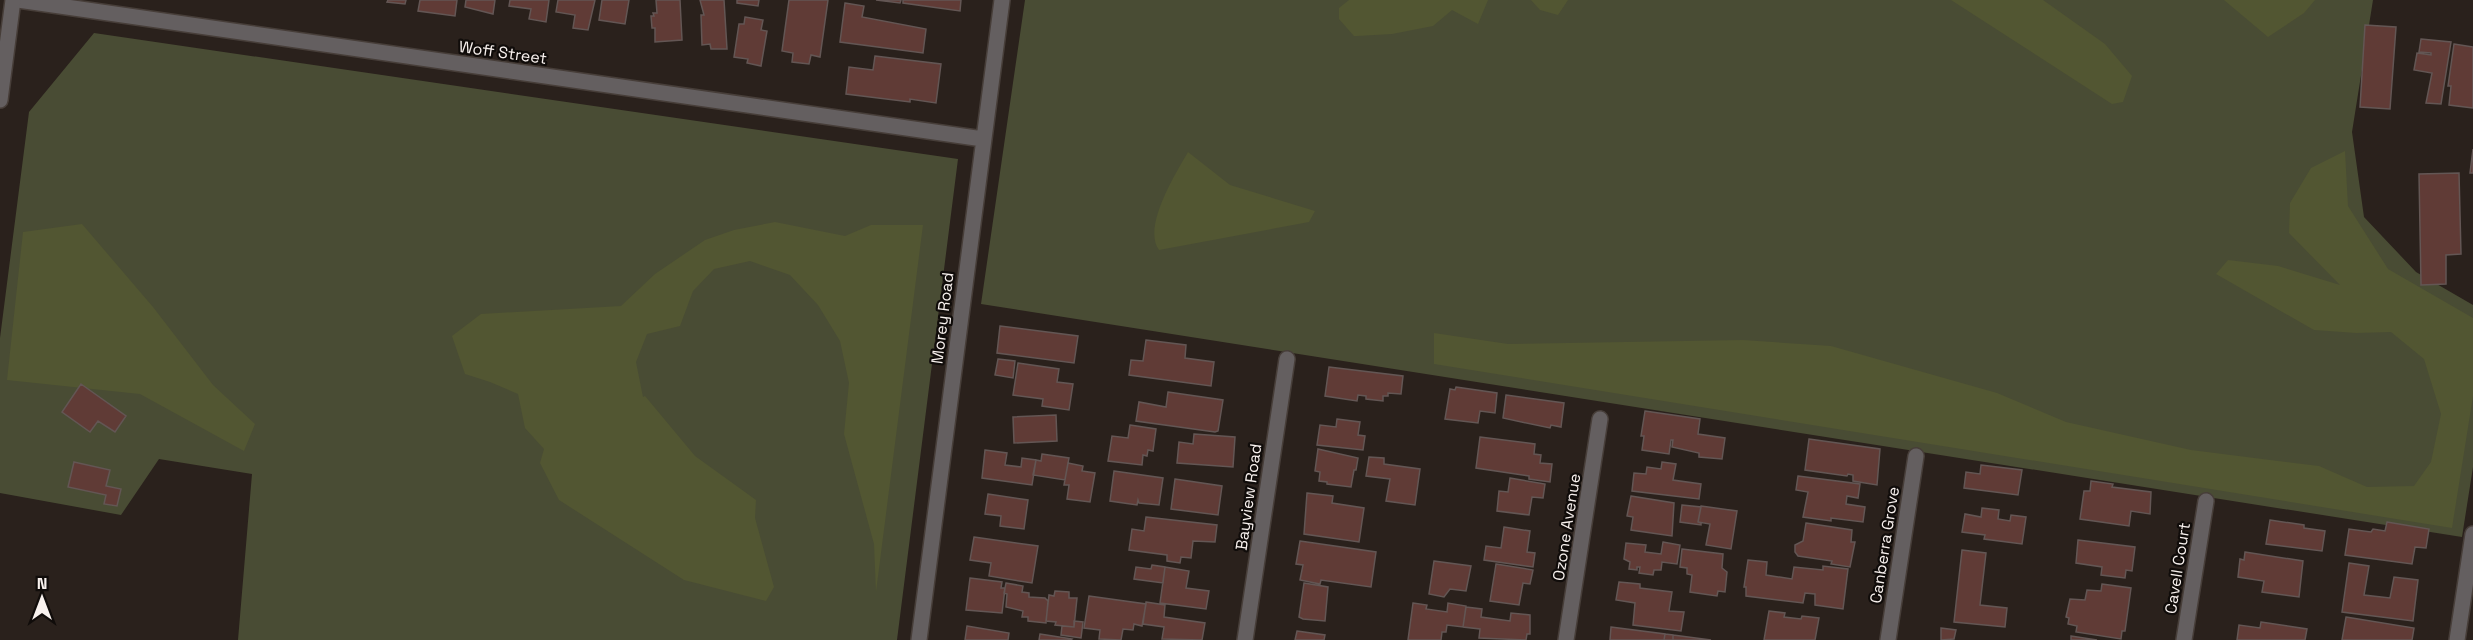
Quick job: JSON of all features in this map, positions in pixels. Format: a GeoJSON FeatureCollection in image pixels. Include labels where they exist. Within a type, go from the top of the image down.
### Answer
{"type":"FeatureCollection","features":[{"type":"Feature","properties":{"kind":"street"},"geometry":{"type":"LineString","coordinates":[[0,100],[13,0]]}},
{"type":"Feature","properties":{"kind":"street","name":"Woff Street"},"geometry":{"type":"LineString","coordinates":[[18,0],[983,139]]}},
{"type":"Feature","properties":{"kind":"street","name":"Morey Road"},"geometry":{"type":"LineString","coordinates":[[919,640],[1002,0]]}},
{"type":"Feature","properties":{"kind":"street","name":"Bayview Road"},"geometry":{"type":"LineString","coordinates":[[1245,640],[1287,359]]}},
{"type":"Feature","properties":{"kind":"street","name":"Ozone Avenue"},"geometry":{"type":"LineString","coordinates":[[1566,640],[1600,419]]}},
{"type":"Feature","properties":{"kind":"street","name":"Canberra Grove"},"geometry":{"type":"LineString","coordinates":[[1888,640],[1916,456]]}},
{"type":"Feature","properties":{"kind":"street","name":"Cavell Court"},"geometry":{"type":"LineString","coordinates":[[2184,640],[2206,501]]}},
{"type":"Feature","properties":{"kind":"street"},"geometry":{"type":"LineString","coordinates":[[2457,640],[2473,534]]}},
{"type":"Feature","properties":{"kind":"green space"},"geometry":{"type":"Polygon","coordinates":[[[1025,0],[2373,0],[2352,132],[2364,217],[2416,272],[2473,305],[2473,467],[2462,537],[981,304],[1025,0]]]}},
{"type":"Feature","properties":{"kind":"green space"},"geometry":{"type":"Polygon","coordinates":[[[1349,0],[1488,0],[1478,24],[1452,10],[1433,26],[1392,34],[1354,36],[1339,19],[1339,8],[1349,0]]]}},
{"type":"Feature","properties":{"kind":"green space"},"geometry":{"type":"Polygon","coordinates":[[[1531,0],[1568,0],[1558,15],[1540,10],[1531,0]]]}},
{"type":"Feature","properties":{"kind":"green space"},"geometry":{"type":"Polygon","coordinates":[[[1951,0],[2043,0],[2105,44],[2132,76],[2123,102],[2112,104],[1951,0]]]}},
{"type":"Feature","properties":{"kind":"green space"},"geometry":{"type":"Polygon","coordinates":[[[2224,0],[2315,0],[2304,13],[2268,37],[2224,0]]]}},
{"type":"Feature","properties":{"kind":"green space"},"geometry":{"type":"Polygon","coordinates":[[[94,33],[958,159],[897,640],[238,640],[252,474],[159,459],[121,515],[0,493],[0,338],[29,112],[94,33]]]}},
{"type":"Feature","properties":{"kind":"green space"},"geometry":{"type":"Polygon","coordinates":[[[2345,151],[2348,206],[2388,269],[2473,318],[2473,396],[2452,528],[1434,364],[1434,333],[1508,344],[1743,340],[1831,346],[1997,393],[2066,422],[2191,450],[2319,466],[2367,487],[2414,486],[2431,462],[2441,414],[2424,359],[2391,332],[2356,333],[2314,330],[2216,274],[2228,260],[2278,266],[2340,285],[2289,233],[2290,203],[2311,168],[2345,151]]]}},
{"type":"Feature","properties":{"kind":"green space"},"geometry":{"type":"Polygon","coordinates":[[[1188,152],[1230,185],[1315,211],[1309,222],[1159,250],[1155,240],[1158,214],[1169,186],[1188,152]]]}},
{"type":"Feature","properties":{"kind":"green space"},"geometry":{"type":"Polygon","coordinates":[[[775,222],[845,236],[871,225],[923,225],[876,592],[874,544],[844,434],[849,383],[840,341],[818,305],[790,275],[750,261],[714,269],[693,291],[680,326],[647,334],[636,362],[643,397],[645,396],[695,456],[756,500],[755,518],[774,587],[766,601],[684,580],[559,500],[540,463],[544,449],[525,428],[518,394],[465,374],[452,336],[481,314],[621,306],[655,274],[705,240],[734,230],[775,222]]]}},
{"type":"Feature","properties":{"kind":"green space"},"geometry":{"type":"Polygon","coordinates":[[[82,224],[153,307],[213,385],[255,424],[244,451],[140,394],[7,380],[23,232],[82,224]]]}},
{"type":"Feature","properties":{"kind":"building"},"geometry":{"type":"Polygon","coordinates":[[[388,0],[406,0],[405,4],[387,2],[388,0]]]}},
{"type":"Feature","properties":{"kind":"building"},"geometry":{"type":"Polygon","coordinates":[[[420,0],[457,0],[455,16],[418,11],[420,0]]]}},
{"type":"Feature","properties":{"kind":"building"},"geometry":{"type":"Polygon","coordinates":[[[466,0],[495,0],[493,14],[465,7],[466,0]]]}},
{"type":"Feature","properties":{"kind":"building"},"geometry":{"type":"Polygon","coordinates":[[[510,0],[549,0],[546,22],[529,19],[531,9],[509,6],[510,0]]]}},
{"type":"Feature","properties":{"kind":"building"},"geometry":{"type":"Polygon","coordinates":[[[558,0],[595,0],[588,30],[573,28],[575,15],[556,12],[558,0]]]}},
{"type":"Feature","properties":{"kind":"building"},"geometry":{"type":"Polygon","coordinates":[[[602,0],[629,0],[625,24],[599,20],[602,0]]]}},
{"type":"Feature","properties":{"kind":"building"},"geometry":{"type":"Polygon","coordinates":[[[656,0],[680,0],[682,40],[655,42],[655,28],[652,28],[651,16],[657,13],[656,0]]]}},
{"type":"Feature","properties":{"kind":"building"},"geometry":{"type":"Polygon","coordinates":[[[700,0],[724,0],[727,49],[711,49],[710,44],[702,45],[701,15],[704,15],[700,0]]]}},
{"type":"Feature","properties":{"kind":"building"},"geometry":{"type":"Polygon","coordinates":[[[737,0],[759,0],[758,6],[737,3],[737,0]]]}},
{"type":"Feature","properties":{"kind":"building"},"geometry":{"type":"Polygon","coordinates":[[[789,0],[828,0],[820,57],[811,55],[809,64],[792,62],[793,53],[782,51],[789,0]]]}},
{"type":"Feature","properties":{"kind":"building"},"geometry":{"type":"Polygon","coordinates":[[[876,0],[901,0],[900,3],[876,0]]]}},
{"type":"Feature","properties":{"kind":"building"},"geometry":{"type":"Polygon","coordinates":[[[903,0],[961,0],[960,11],[903,3],[903,0]]]}},
{"type":"Feature","properties":{"kind":"building"},"geometry":{"type":"Polygon","coordinates":[[[845,3],[864,6],[862,17],[926,29],[923,53],[840,42],[845,3]]]}},
{"type":"Feature","properties":{"kind":"building"},"geometry":{"type":"Polygon","coordinates":[[[745,17],[763,20],[761,30],[767,31],[761,66],[747,63],[748,59],[734,57],[739,24],[744,24],[745,17]]]}},
{"type":"Feature","properties":{"kind":"building"},"geometry":{"type":"Polygon","coordinates":[[[2365,25],[2396,27],[2390,109],[2360,107],[2365,25]]]}},
{"type":"Feature","properties":{"kind":"building"},"geometry":{"type":"Polygon","coordinates":[[[2421,39],[2451,42],[2441,104],[2426,103],[2432,73],[2414,70],[2417,53],[2431,55],[2431,53],[2419,52],[2421,39]]]}},
{"type":"Feature","properties":{"kind":"building"},"geometry":{"type":"Polygon","coordinates":[[[2454,44],[2473,47],[2473,108],[2449,105],[2451,86],[2448,86],[2454,44]]]}},
{"type":"Feature","properties":{"kind":"building"},"geometry":{"type":"Polygon","coordinates":[[[875,56],[941,64],[936,103],[846,94],[849,67],[873,70],[875,56]]]}},
{"type":"Feature","properties":{"kind":"building"},"geometry":{"type":"Polygon","coordinates":[[[2473,149],[2473,173],[2470,173],[2473,149]]]}},
{"type":"Feature","properties":{"kind":"building"},"geometry":{"type":"Polygon","coordinates":[[[2459,173],[2461,254],[2446,255],[2446,284],[2421,285],[2419,174],[2459,173]]]}},
{"type":"Feature","properties":{"kind":"building"},"geometry":{"type":"Polygon","coordinates":[[[1000,326],[1078,336],[1074,363],[997,353],[1000,326]]]}},
{"type":"Feature","properties":{"kind":"building"},"geometry":{"type":"Polygon","coordinates":[[[1146,340],[1186,345],[1185,358],[1214,362],[1211,386],[1129,375],[1131,360],[1143,361],[1146,340]]]}},
{"type":"Feature","properties":{"kind":"building"},"geometry":{"type":"Polygon","coordinates":[[[998,359],[1015,361],[1013,378],[995,375],[998,359]]]}},
{"type":"Feature","properties":{"kind":"building"},"geometry":{"type":"Polygon","coordinates":[[[1018,363],[1059,369],[1057,382],[1073,384],[1069,410],[1042,406],[1043,399],[1013,395],[1018,363]]]}},
{"type":"Feature","properties":{"kind":"building"},"geometry":{"type":"Polygon","coordinates":[[[1329,367],[1403,376],[1401,394],[1388,393],[1388,396],[1383,396],[1383,401],[1366,399],[1366,396],[1358,395],[1357,401],[1325,396],[1329,367]]]}},
{"type":"Feature","properties":{"kind":"building"},"geometry":{"type":"Polygon","coordinates":[[[81,384],[126,416],[115,432],[98,421],[90,432],[62,412],[81,384]]]}},
{"type":"Feature","properties":{"kind":"building"},"geometry":{"type":"Polygon","coordinates":[[[1456,387],[1497,393],[1495,413],[1480,411],[1478,423],[1445,419],[1450,389],[1455,390],[1456,387]]]}},
{"type":"Feature","properties":{"kind":"building"},"geometry":{"type":"Polygon","coordinates":[[[1168,392],[1223,400],[1218,431],[1136,421],[1139,402],[1166,407],[1168,392]]]}},
{"type":"Feature","properties":{"kind":"building"},"geometry":{"type":"Polygon","coordinates":[[[1506,395],[1564,403],[1561,427],[1551,425],[1550,428],[1503,418],[1506,395]]]}},
{"type":"Feature","properties":{"kind":"building"},"geometry":{"type":"Polygon","coordinates":[[[1645,411],[1700,419],[1698,434],[1725,438],[1722,459],[1699,457],[1699,453],[1672,447],[1673,440],[1671,440],[1669,454],[1642,450],[1644,436],[1641,436],[1645,411]]]}},
{"type":"Feature","properties":{"kind":"building"},"geometry":{"type":"Polygon","coordinates":[[[1056,415],[1057,441],[1014,443],[1013,417],[1056,415]]]}},
{"type":"Feature","properties":{"kind":"building"},"geometry":{"type":"Polygon","coordinates":[[[1337,419],[1360,422],[1358,435],[1365,436],[1363,450],[1317,445],[1320,425],[1336,427],[1337,419]]]}},
{"type":"Feature","properties":{"kind":"building"},"geometry":{"type":"Polygon","coordinates":[[[1130,425],[1156,429],[1153,451],[1148,450],[1147,456],[1143,455],[1142,465],[1108,461],[1112,436],[1128,438],[1130,425]]]}},
{"type":"Feature","properties":{"kind":"building"},"geometry":{"type":"Polygon","coordinates":[[[1194,434],[1235,437],[1233,467],[1177,463],[1179,442],[1193,444],[1194,434]]]}},
{"type":"Feature","properties":{"kind":"building"},"geometry":{"type":"Polygon","coordinates":[[[1480,437],[1535,444],[1534,454],[1541,455],[1540,463],[1552,464],[1550,482],[1529,479],[1529,476],[1476,468],[1480,437]]]}},
{"type":"Feature","properties":{"kind":"building"},"geometry":{"type":"Polygon","coordinates":[[[1809,439],[1880,449],[1877,485],[1853,481],[1853,475],[1805,470],[1809,439]]]}},
{"type":"Feature","properties":{"kind":"building"},"geometry":{"type":"Polygon","coordinates":[[[1318,449],[1358,458],[1351,487],[1319,481],[1320,472],[1315,471],[1318,449]]]}},
{"type":"Feature","properties":{"kind":"building"},"geometry":{"type":"Polygon","coordinates":[[[985,450],[1007,453],[1005,465],[1021,467],[1022,458],[1036,460],[1032,485],[982,478],[985,450]]]}},
{"type":"Feature","properties":{"kind":"building"},"geometry":{"type":"Polygon","coordinates":[[[1042,454],[1069,458],[1065,480],[1033,475],[1036,460],[1041,461],[1042,454]]]}},
{"type":"Feature","properties":{"kind":"building"},"geometry":{"type":"Polygon","coordinates":[[[1369,457],[1384,458],[1384,464],[1420,469],[1415,505],[1386,501],[1390,479],[1366,476],[1369,457]]]}},
{"type":"Feature","properties":{"kind":"building"},"geometry":{"type":"Polygon","coordinates":[[[74,462],[110,470],[106,486],[121,489],[117,506],[104,504],[106,495],[68,487],[74,462]]]}},
{"type":"Feature","properties":{"kind":"building"},"geometry":{"type":"Polygon","coordinates":[[[1662,462],[1676,464],[1673,480],[1701,484],[1699,499],[1632,491],[1634,473],[1646,474],[1647,467],[1661,469],[1662,462]]]}},
{"type":"Feature","properties":{"kind":"building"},"geometry":{"type":"Polygon","coordinates":[[[1068,463],[1083,466],[1082,471],[1095,473],[1090,502],[1067,499],[1069,485],[1064,485],[1068,463]]]}},
{"type":"Feature","properties":{"kind":"building"},"geometry":{"type":"Polygon","coordinates":[[[1981,465],[2022,470],[2018,495],[1964,488],[1966,472],[1980,474],[1981,465]]]}},
{"type":"Feature","properties":{"kind":"building"},"geometry":{"type":"Polygon","coordinates":[[[1114,471],[1163,478],[1159,505],[1139,503],[1138,500],[1137,505],[1110,501],[1114,471]]]}},
{"type":"Feature","properties":{"kind":"building"},"geometry":{"type":"Polygon","coordinates":[[[1798,476],[1860,484],[1858,498],[1847,496],[1846,504],[1865,507],[1863,522],[1803,517],[1808,492],[1796,490],[1798,476]]]}},
{"type":"Feature","properties":{"kind":"building"},"geometry":{"type":"Polygon","coordinates":[[[1510,478],[1545,484],[1543,498],[1532,497],[1529,515],[1497,511],[1499,491],[1508,492],[1510,478]]]}},
{"type":"Feature","properties":{"kind":"building"},"geometry":{"type":"Polygon","coordinates":[[[1175,479],[1222,486],[1218,515],[1171,509],[1175,479]]]}},
{"type":"Feature","properties":{"kind":"building"},"geometry":{"type":"Polygon","coordinates":[[[2091,481],[2113,484],[2112,487],[2151,492],[2150,514],[2131,511],[2129,526],[2080,519],[2084,491],[2090,491],[2091,481]]]}},
{"type":"Feature","properties":{"kind":"building"},"geometry":{"type":"Polygon","coordinates":[[[1307,493],[1333,496],[1332,503],[1364,508],[1359,542],[1304,534],[1307,493]]]}},
{"type":"Feature","properties":{"kind":"building"},"geometry":{"type":"Polygon","coordinates":[[[988,494],[1028,500],[1024,529],[1000,526],[1001,516],[985,514],[988,494]]]}},
{"type":"Feature","properties":{"kind":"building"},"geometry":{"type":"Polygon","coordinates":[[[1631,496],[1674,503],[1672,536],[1631,530],[1633,517],[1627,516],[1631,496]]]}},
{"type":"Feature","properties":{"kind":"building"},"geometry":{"type":"Polygon","coordinates":[[[1682,505],[1701,507],[1698,522],[1701,525],[1680,522],[1682,505]]]}},
{"type":"Feature","properties":{"kind":"building"},"geometry":{"type":"Polygon","coordinates":[[[1701,506],[1737,511],[1731,549],[1706,545],[1710,524],[1698,522],[1701,506]]]}},
{"type":"Feature","properties":{"kind":"building"},"geometry":{"type":"Polygon","coordinates":[[[1982,508],[1999,510],[1998,519],[2010,521],[2011,515],[2026,517],[2022,544],[1984,539],[1985,535],[1962,532],[1965,514],[1981,517],[1982,508]]]}},
{"type":"Feature","properties":{"kind":"building"},"geometry":{"type":"Polygon","coordinates":[[[1146,517],[1217,525],[1215,542],[1193,541],[1191,558],[1181,557],[1180,563],[1167,561],[1167,555],[1129,550],[1132,529],[1144,531],[1146,517]]]}},
{"type":"Feature","properties":{"kind":"building"},"geometry":{"type":"Polygon","coordinates":[[[2270,520],[2325,531],[2322,551],[2266,544],[2270,520]]]}},
{"type":"Feature","properties":{"kind":"building"},"geometry":{"type":"Polygon","coordinates":[[[2387,522],[2429,529],[2426,548],[2415,547],[2412,564],[2345,555],[2349,529],[2385,531],[2387,522]]]}},
{"type":"Feature","properties":{"kind":"building"},"geometry":{"type":"Polygon","coordinates":[[[1806,523],[1852,530],[1851,542],[1855,542],[1850,567],[1831,564],[1832,561],[1798,556],[1795,552],[1795,545],[1803,541],[1806,523]]]}},
{"type":"Feature","properties":{"kind":"building"},"geometry":{"type":"Polygon","coordinates":[[[1504,527],[1530,531],[1527,552],[1535,553],[1533,567],[1484,560],[1486,546],[1501,548],[1504,527]]]}},
{"type":"Feature","properties":{"kind":"building"},"geometry":{"type":"Polygon","coordinates":[[[974,537],[1038,546],[1032,583],[989,576],[991,563],[970,560],[974,537]]]}},
{"type":"Feature","properties":{"kind":"building"},"geometry":{"type":"Polygon","coordinates":[[[2078,540],[2135,547],[2132,571],[2126,570],[2125,578],[2101,575],[2102,567],[2076,563],[2078,540]]]}},
{"type":"Feature","properties":{"kind":"building"},"geometry":{"type":"Polygon","coordinates":[[[1300,541],[1376,552],[1371,587],[1321,580],[1320,584],[1300,580],[1303,565],[1296,564],[1300,541]]]}},
{"type":"Feature","properties":{"kind":"building"},"geometry":{"type":"Polygon","coordinates":[[[1663,542],[1680,545],[1677,564],[1662,562],[1661,570],[1654,570],[1653,575],[1639,573],[1640,567],[1637,567],[1637,570],[1629,569],[1630,562],[1624,559],[1626,543],[1646,545],[1645,552],[1661,554],[1663,542]]]}},
{"type":"Feature","properties":{"kind":"building"},"geometry":{"type":"Polygon","coordinates":[[[1682,549],[1723,554],[1722,568],[1727,572],[1725,592],[1718,591],[1717,596],[1690,592],[1692,575],[1687,574],[1687,568],[1680,567],[1682,549]]]}},
{"type":"Feature","properties":{"kind":"building"},"geometry":{"type":"Polygon","coordinates":[[[1962,550],[1986,553],[1980,605],[2007,608],[2005,627],[1954,622],[1962,550]]]}},
{"type":"Feature","properties":{"kind":"building"},"geometry":{"type":"Polygon","coordinates":[[[2245,552],[2303,561],[2299,597],[2262,592],[2264,581],[2238,577],[2240,559],[2244,560],[2245,552]]]}},
{"type":"Feature","properties":{"kind":"building"},"geometry":{"type":"Polygon","coordinates":[[[1748,560],[1767,562],[1766,575],[1792,579],[1794,567],[1823,570],[1823,566],[1848,569],[1843,609],[1815,605],[1815,594],[1805,593],[1803,603],[1746,596],[1746,587],[1744,587],[1748,560]]]}},
{"type":"Feature","properties":{"kind":"building"},"geometry":{"type":"Polygon","coordinates":[[[1434,561],[1471,566],[1466,591],[1450,589],[1444,597],[1429,594],[1434,561]]]}},
{"type":"Feature","properties":{"kind":"building"},"geometry":{"type":"Polygon","coordinates":[[[2349,563],[2369,566],[2364,595],[2390,598],[2394,577],[2418,580],[2413,621],[2342,612],[2349,563]]]}},
{"type":"Feature","properties":{"kind":"building"},"geometry":{"type":"Polygon","coordinates":[[[1496,564],[1533,570],[1530,584],[1523,583],[1519,605],[1490,601],[1496,564]]]}},
{"type":"Feature","properties":{"kind":"building"},"geometry":{"type":"Polygon","coordinates":[[[1152,565],[1165,567],[1163,583],[1134,579],[1136,567],[1151,569],[1152,565]]]}},
{"type":"Feature","properties":{"kind":"building"},"geometry":{"type":"Polygon","coordinates":[[[1165,567],[1189,571],[1186,588],[1209,591],[1206,609],[1160,603],[1165,567]]]}},
{"type":"Feature","properties":{"kind":"building"},"geometry":{"type":"Polygon","coordinates":[[[970,578],[1002,582],[1001,588],[1005,588],[1002,613],[966,610],[970,578]]]}},
{"type":"Feature","properties":{"kind":"building"},"geometry":{"type":"Polygon","coordinates":[[[1619,582],[1640,584],[1640,588],[1672,592],[1669,611],[1684,612],[1681,631],[1633,625],[1635,603],[1616,600],[1619,582]]]}},
{"type":"Feature","properties":{"kind":"building"},"geometry":{"type":"Polygon","coordinates":[[[1006,583],[1023,586],[1022,592],[1029,593],[1029,597],[1045,598],[1048,601],[1046,623],[1028,621],[1028,617],[1022,617],[1023,611],[1006,607],[1007,594],[1004,593],[1006,583]]]}},
{"type":"Feature","properties":{"kind":"building"},"geometry":{"type":"Polygon","coordinates":[[[1304,583],[1328,587],[1325,621],[1299,617],[1304,583]]]}},
{"type":"Feature","properties":{"kind":"building"},"geometry":{"type":"Polygon","coordinates":[[[2102,584],[2131,588],[2125,631],[2122,631],[2121,639],[2076,632],[2077,626],[2068,624],[2069,618],[2066,617],[2070,599],[2085,600],[2087,590],[2101,591],[2102,584]]]}},
{"type":"Feature","properties":{"kind":"building"},"geometry":{"type":"Polygon","coordinates":[[[1055,591],[1069,592],[1069,598],[1077,598],[1074,627],[1055,625],[1056,622],[1046,621],[1049,595],[1054,596],[1055,591]]]}},
{"type":"Feature","properties":{"kind":"building"},"geometry":{"type":"Polygon","coordinates":[[[1089,596],[1146,604],[1142,626],[1134,624],[1133,630],[1123,629],[1121,640],[1099,639],[1100,630],[1084,628],[1089,596]]]}},
{"type":"Feature","properties":{"kind":"building"},"geometry":{"type":"Polygon","coordinates":[[[1146,602],[1165,605],[1164,617],[1205,623],[1202,640],[1162,639],[1164,627],[1143,624],[1146,602]]]}},
{"type":"Feature","properties":{"kind":"building"},"geometry":{"type":"Polygon","coordinates":[[[1413,603],[1427,605],[1426,609],[1447,612],[1448,603],[1466,606],[1463,627],[1447,625],[1446,632],[1442,632],[1441,640],[1408,640],[1413,603]]]}},
{"type":"Feature","properties":{"kind":"building"},"geometry":{"type":"Polygon","coordinates":[[[1466,607],[1482,609],[1481,617],[1510,621],[1511,613],[1530,615],[1530,634],[1527,634],[1526,640],[1479,638],[1480,629],[1463,627],[1466,607]]]}},
{"type":"Feature","properties":{"kind":"building"},"geometry":{"type":"Polygon","coordinates":[[[1769,611],[1785,613],[1784,617],[1819,618],[1815,640],[1764,640],[1769,611]]]}},
{"type":"Feature","properties":{"kind":"building"},"geometry":{"type":"Polygon","coordinates":[[[2346,617],[2414,628],[2412,640],[2342,640],[2346,617]]]}},
{"type":"Feature","properties":{"kind":"building"},"geometry":{"type":"Polygon","coordinates":[[[1074,621],[1083,622],[1081,638],[1061,635],[1062,626],[1074,627],[1074,621]]]}},
{"type":"Feature","properties":{"kind":"building"},"geometry":{"type":"Polygon","coordinates":[[[2261,622],[2307,629],[2305,640],[2237,640],[2239,625],[2260,628],[2261,622]]]}},
{"type":"Feature","properties":{"kind":"building"},"geometry":{"type":"Polygon","coordinates":[[[967,626],[1009,633],[1008,640],[965,640],[967,626]]]}},
{"type":"Feature","properties":{"kind":"building"},"geometry":{"type":"Polygon","coordinates":[[[1611,627],[1665,634],[1664,640],[1610,640],[1611,627]]]}},
{"type":"Feature","properties":{"kind":"building"},"geometry":{"type":"Polygon","coordinates":[[[1941,628],[1956,630],[1954,639],[1941,640],[1941,628]]]}},
{"type":"Feature","properties":{"kind":"building"},"geometry":{"type":"Polygon","coordinates":[[[1297,631],[1325,635],[1324,640],[1295,640],[1297,631]]]}},
{"type":"Feature","properties":{"kind":"building"},"geometry":{"type":"Polygon","coordinates":[[[1040,634],[1072,639],[1039,640],[1040,634]]]}},
{"type":"Feature","properties":{"kind":"building"},"geometry":{"type":"Polygon","coordinates":[[[1665,634],[1673,635],[1673,640],[1664,640],[1665,634]]]}},
{"type":"Feature","properties":{"kind":"building"},"geometry":{"type":"Polygon","coordinates":[[[1673,635],[1711,640],[1673,640],[1673,635]]]}},
{"type":"Feature","properties":{"kind":"building"},"geometry":{"type":"Polygon","coordinates":[[[2071,636],[2097,640],[2071,640],[2071,636]]]}}]}
